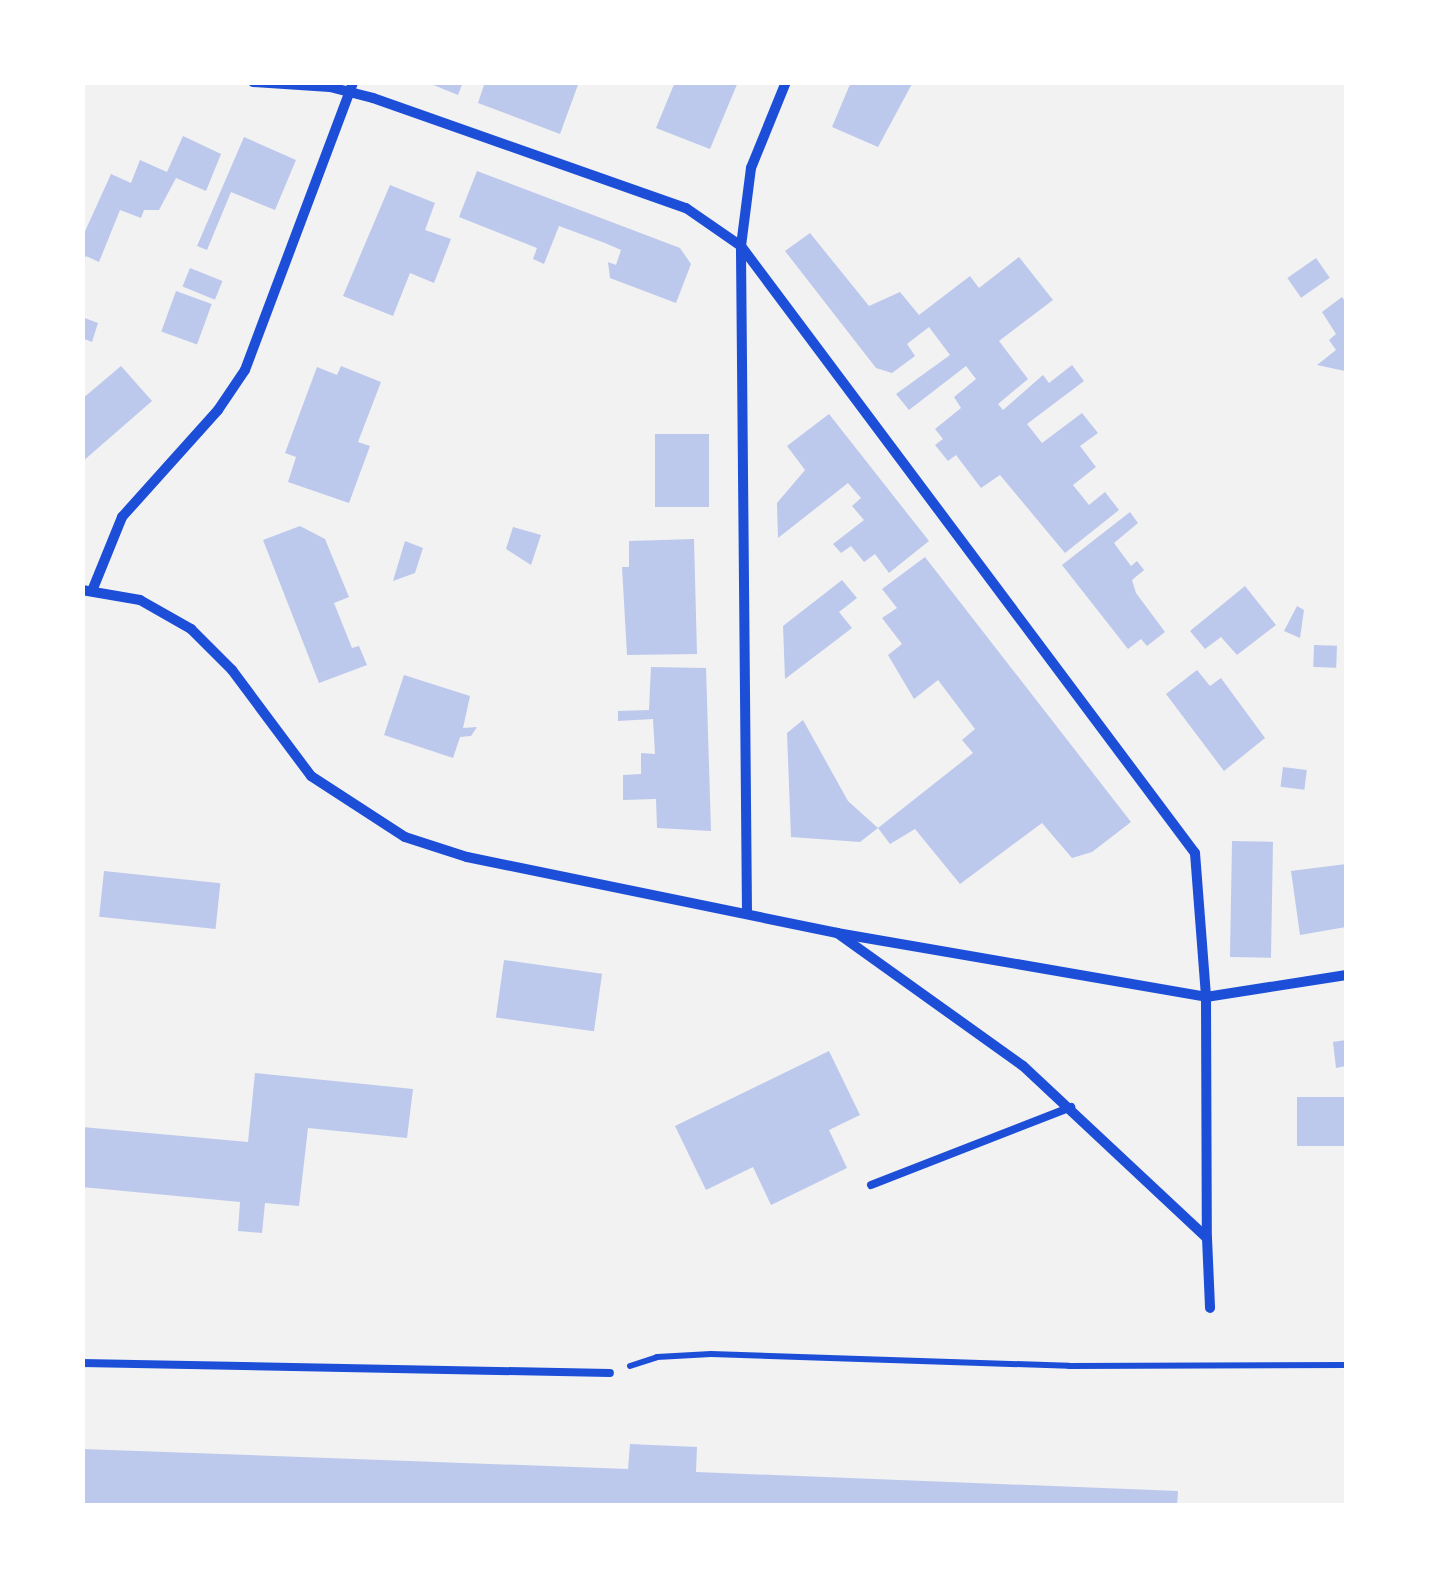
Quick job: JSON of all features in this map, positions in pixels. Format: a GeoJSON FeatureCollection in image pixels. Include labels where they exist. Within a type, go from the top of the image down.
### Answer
{"type":"FeatureCollection","features":[{"type":"Feature","properties":{"kind":"street"},"geometry":{"type":"LineString","coordinates":[[254,82],[351,87],[686,208],[741,246],[1195,853],[1206,997],[1210,1308]]}},
{"type":"Feature","properties":{"kind":"street"},"geometry":{"type":"LineString","coordinates":[[747,913],[741,246],[752,168],[786,82]]}},
{"type":"Feature","properties":{"kind":"street"},"geometry":{"type":"LineString","coordinates":[[351,87],[244,370],[218,410],[122,517],[87,590],[140,600],[191,629],[232,670],[311,776],[406,837],[467,856],[837,932],[1206,997],[1346,975]]}},
{"type":"Feature","properties":{"kind":"street"},"geometry":{"type":"LineString","coordinates":[[837,932],[1072,1107],[1208,1238]]}},
{"type":"Feature","properties":{"kind":"lane"},"geometry":{"type":"LineString","coordinates":[[870,1185],[1072,1107]]}},
{"type":"Feature","properties":{"kind":"lane"},"geometry":{"type":"LineString","coordinates":[[82,1364],[610,1373]]}},
{"type":"Feature","properties":{"kind":"path"},"geometry":{"type":"LineString","coordinates":[[610,1373],[657,1357],[711,1354],[1049,1366],[1346,1365]]}},
{"type":"Feature","properties":{"kind":"building"},"geometry":{"type":"Polygon","coordinates":[[[426,82],[463,82],[458,95],[426,82]]]}},
{"type":"Feature","properties":{"kind":"building"},"geometry":{"type":"Polygon","coordinates":[[[485,82],[579,82],[560,134],[478,103],[485,82]]]}},
{"type":"Feature","properties":{"kind":"building"},"geometry":{"type":"Polygon","coordinates":[[[675,82],[738,82],[710,149],[656,128],[675,82]]]}},
{"type":"Feature","properties":{"kind":"building"},"geometry":{"type":"Polygon","coordinates":[[[851,82],[913,82],[878,147],[832,127],[851,82]]]}},
{"type":"Feature","properties":{"kind":"building"},"geometry":{"type":"Polygon","coordinates":[[[183,136],[221,154],[206,191],[176,178],[159,210],[144,210],[141,218],[120,210],[99,262],[86,256],[82,263],[82,238],[111,174],[131,183],[140,160],[167,172],[183,136]]]}},
{"type":"Feature","properties":{"kind":"building"},"geometry":{"type":"Polygon","coordinates":[[[244,137],[296,160],[275,210],[231,192],[207,250],[197,246],[244,137]]]}},
{"type":"Feature","properties":{"kind":"building"},"geometry":{"type":"Polygon","coordinates":[[[477,171],[680,248],[691,264],[676,303],[610,278],[608,262],[616,265],[621,250],[605,243],[559,226],[544,264],[533,259],[537,248],[459,217],[477,171]]]}},
{"type":"Feature","properties":{"kind":"building"},"geometry":{"type":"Polygon","coordinates":[[[390,185],[435,203],[425,230],[451,239],[434,283],[410,273],[393,316],[343,296],[390,185]]]}},
{"type":"Feature","properties":{"kind":"building"},"geometry":{"type":"Polygon","coordinates":[[[810,233],[869,306],[900,292],[919,315],[970,276],[979,288],[1019,257],[1053,300],[999,341],[1028,379],[998,404],[1003,410],[1043,375],[1049,383],[1072,365],[1084,381],[1027,424],[1042,443],[1082,413],[1098,433],[1080,446],[1096,467],[1073,485],[1089,505],[1105,492],[1119,510],[1065,553],[1000,475],[981,488],[956,455],[948,461],[935,445],[943,439],[935,429],[961,408],[954,397],[976,379],[966,366],[909,410],[896,394],[950,355],[929,327],[907,344],[915,356],[892,373],[876,368],[785,251],[810,233]]]}},
{"type":"Feature","properties":{"kind":"building"},"geometry":{"type":"Polygon","coordinates":[[[1316,258],[1330,278],[1301,298],[1287,278],[1316,258]]]}},
{"type":"Feature","properties":{"kind":"building"},"geometry":{"type":"Polygon","coordinates":[[[190,268],[222,281],[215,300],[183,287],[190,268]]]}},
{"type":"Feature","properties":{"kind":"building"},"geometry":{"type":"Polygon","coordinates":[[[176,291],[212,304],[197,344],[161,331],[176,291]]]}},
{"type":"Feature","properties":{"kind":"building"},"geometry":{"type":"Polygon","coordinates":[[[1342,297],[1346,303],[1345,371],[1317,365],[1336,350],[1329,340],[1336,334],[1322,312],[1342,297]]]}},
{"type":"Feature","properties":{"kind":"building"},"geometry":{"type":"Polygon","coordinates":[[[82,317],[98,323],[92,342],[82,338],[82,317]]]}},
{"type":"Feature","properties":{"kind":"building"},"geometry":{"type":"Polygon","coordinates":[[[121,366],[152,401],[82,462],[82,399],[121,366]]]}},
{"type":"Feature","properties":{"kind":"building"},"geometry":{"type":"Polygon","coordinates":[[[341,366],[381,382],[358,442],[370,446],[349,503],[288,482],[296,457],[285,453],[317,367],[337,375],[341,366]]]}},
{"type":"Feature","properties":{"kind":"building"},"geometry":{"type":"Polygon","coordinates":[[[829,414],[929,541],[889,573],[875,554],[864,562],[851,546],[841,553],[833,544],[864,520],[852,506],[861,498],[848,483],[778,538],[777,503],[805,470],[787,446],[829,414]]]}},
{"type":"Feature","properties":{"kind":"building"},"geometry":{"type":"Polygon","coordinates":[[[655,434],[709,434],[709,507],[655,507],[655,434]]]}},
{"type":"Feature","properties":{"kind":"building"},"geometry":{"type":"Polygon","coordinates":[[[1130,512],[1138,523],[1114,543],[1131,566],[1137,561],[1144,570],[1132,580],[1136,593],[1165,632],[1147,646],[1141,639],[1128,649],[1062,565],[1130,512]]]}},
{"type":"Feature","properties":{"kind":"building"},"geometry":{"type":"Polygon","coordinates":[[[300,526],[325,539],[349,597],[334,603],[352,648],[359,646],[367,665],[319,683],[263,540],[300,526]]]}},
{"type":"Feature","properties":{"kind":"building"},"geometry":{"type":"Polygon","coordinates":[[[513,527],[541,535],[531,565],[506,549],[513,527]]]}},
{"type":"Feature","properties":{"kind":"building"},"geometry":{"type":"Polygon","coordinates":[[[694,539],[697,654],[627,655],[622,567],[629,567],[629,541],[694,539]]]}},
{"type":"Feature","properties":{"kind":"building"},"geometry":{"type":"Polygon","coordinates":[[[405,541],[423,548],[415,573],[393,581],[405,541]]]}},
{"type":"Feature","properties":{"kind":"building"},"geometry":{"type":"Polygon","coordinates":[[[925,557],[1131,822],[1092,852],[1072,858],[1042,823],[960,884],[915,829],[890,844],[878,828],[973,753],[962,740],[975,729],[938,680],[914,699],[888,655],[902,644],[882,618],[897,608],[882,589],[925,557]]]}},
{"type":"Feature","properties":{"kind":"building"},"geometry":{"type":"Polygon","coordinates":[[[842,580],[857,598],[839,612],[852,628],[785,679],[783,626],[842,580]]]}},
{"type":"Feature","properties":{"kind":"building"},"geometry":{"type":"Polygon","coordinates":[[[1245,586],[1276,625],[1237,655],[1221,637],[1205,649],[1190,631],[1245,586]]]}},
{"type":"Feature","properties":{"kind":"building"},"geometry":{"type":"Polygon","coordinates":[[[1297,606],[1304,610],[1300,638],[1284,631],[1297,606]]]}},
{"type":"Feature","properties":{"kind":"building"},"geometry":{"type":"Polygon","coordinates":[[[1314,645],[1337,646],[1336,668],[1313,667],[1314,645]]]}},
{"type":"Feature","properties":{"kind":"building"},"geometry":{"type":"Polygon","coordinates":[[[651,667],[706,668],[711,831],[657,828],[656,799],[623,800],[623,775],[641,774],[641,753],[655,754],[653,719],[618,721],[618,711],[649,710],[651,667]]]}},
{"type":"Feature","properties":{"kind":"building"},"geometry":{"type":"Polygon","coordinates":[[[1197,670],[1210,686],[1221,678],[1265,738],[1224,771],[1166,694],[1197,670]]]}},
{"type":"Feature","properties":{"kind":"building"},"geometry":{"type":"Polygon","coordinates":[[[404,675],[470,696],[463,728],[477,727],[471,736],[460,737],[453,758],[384,735],[404,675]]]}},
{"type":"Feature","properties":{"kind":"building"},"geometry":{"type":"Polygon","coordinates":[[[803,720],[848,801],[878,828],[860,842],[791,837],[787,733],[803,720]]]}},
{"type":"Feature","properties":{"kind":"building"},"geometry":{"type":"Polygon","coordinates":[[[1283,767],[1307,770],[1304,790],[1281,787],[1283,767]]]}},
{"type":"Feature","properties":{"kind":"building"},"geometry":{"type":"Polygon","coordinates":[[[1232,841],[1273,842],[1271,958],[1230,957],[1232,841]]]}},
{"type":"Feature","properties":{"kind":"building"},"geometry":{"type":"Polygon","coordinates":[[[1346,864],[1346,927],[1300,935],[1291,871],[1346,864]]]}},
{"type":"Feature","properties":{"kind":"building"},"geometry":{"type":"Polygon","coordinates":[[[104,871],[220,883],[216,929],[99,917],[104,871]]]}},
{"type":"Feature","properties":{"kind":"building"},"geometry":{"type":"Polygon","coordinates":[[[504,960],[602,974],[594,1031],[496,1017],[504,960]]]}},
{"type":"Feature","properties":{"kind":"building"},"geometry":{"type":"Polygon","coordinates":[[[1346,1040],[1346,1066],[1336,1068],[1333,1042],[1346,1040]]]}},
{"type":"Feature","properties":{"kind":"building"},"geometry":{"type":"Polygon","coordinates":[[[829,1051],[860,1115],[829,1130],[847,1168],[771,1205],[753,1167],[706,1190],[675,1126],[829,1051]]]}},
{"type":"Feature","properties":{"kind":"building"},"geometry":{"type":"Polygon","coordinates":[[[255,1073],[413,1089],[407,1138],[308,1128],[299,1206],[265,1203],[262,1233],[238,1231],[240,1202],[82,1187],[82,1127],[248,1142],[255,1073]]]}},
{"type":"Feature","properties":{"kind":"building"},"geometry":{"type":"Polygon","coordinates":[[[1297,1097],[1346,1097],[1346,1146],[1297,1146],[1297,1097]]]}},
{"type":"Feature","properties":{"kind":"building"},"geometry":{"type":"Polygon","coordinates":[[[630,1444],[697,1447],[696,1472],[1178,1491],[1177,1506],[82,1506],[82,1449],[628,1469],[630,1444]]]}}]}
